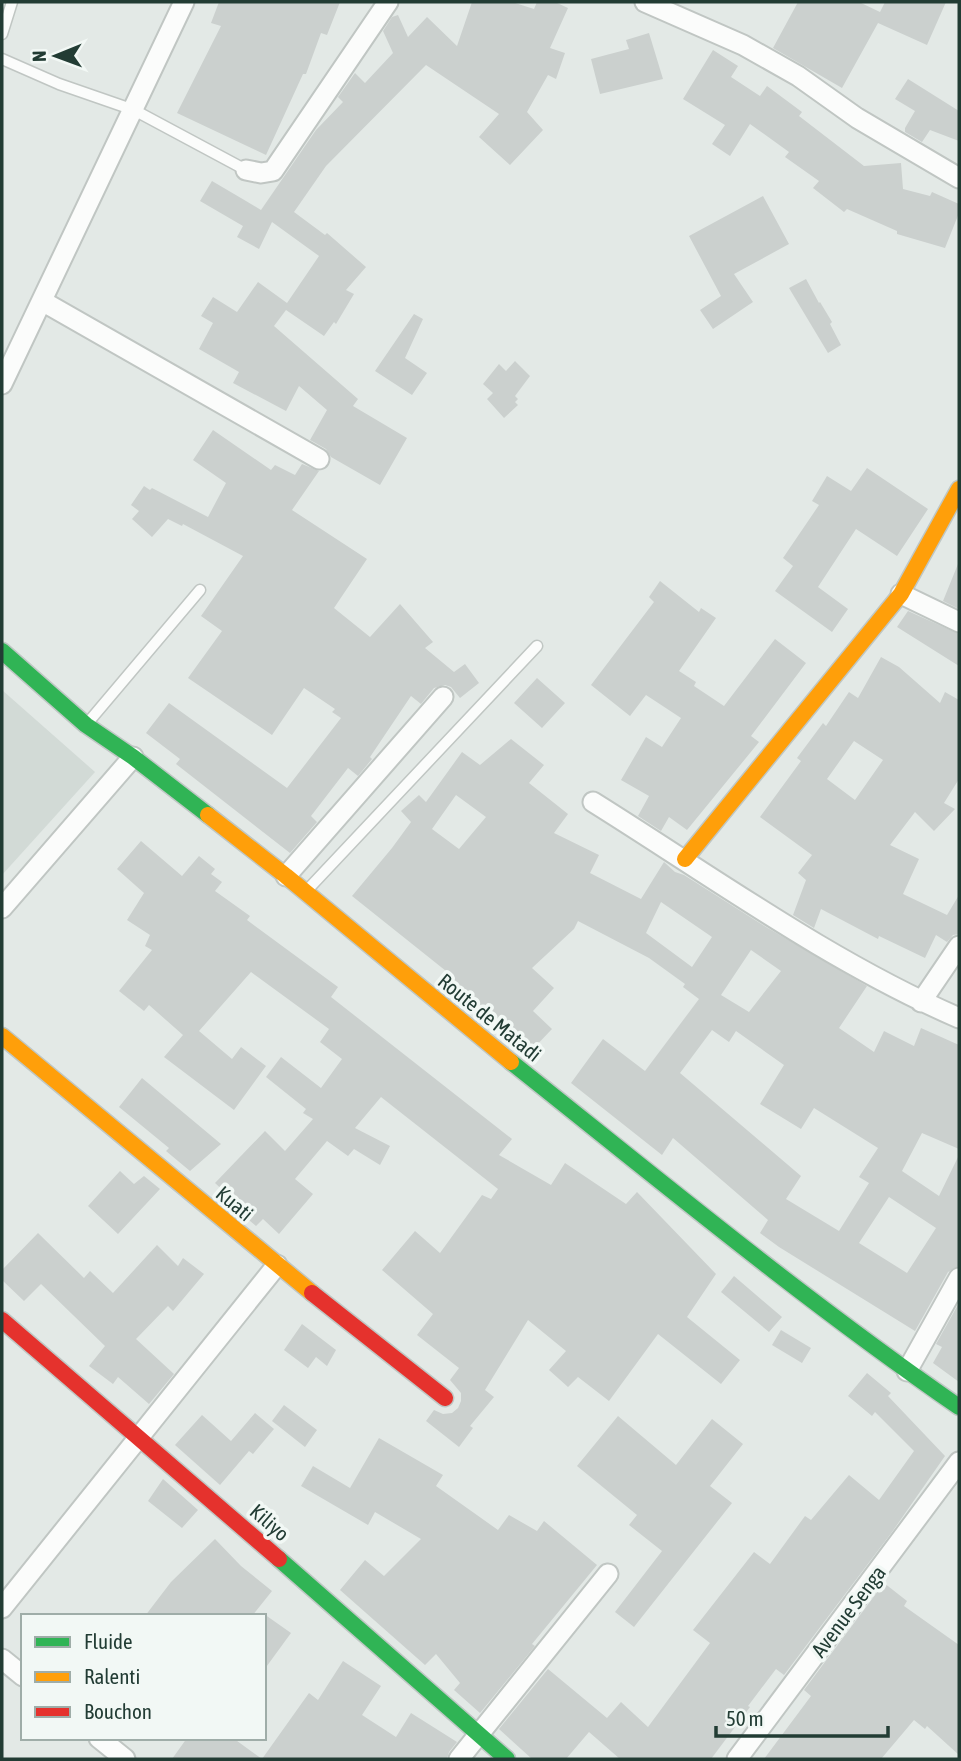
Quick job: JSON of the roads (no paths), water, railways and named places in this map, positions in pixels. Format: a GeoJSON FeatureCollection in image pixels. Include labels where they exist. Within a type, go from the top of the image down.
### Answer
{"type":"FeatureCollection","features":[{"type":"Feature","properties":{"kind":"main road"},"geometry":{"type":"LineString","coordinates":[[685,859],[901,594],[959,489]]}},
{"type":"Feature","properties":{"kind":"main road","name":"Route de Matadi"},"geometry":{"type":"LineString","coordinates":[[2,651],[86,725],[133,757],[286,876],[616,1146],[907,1371],[959,1407]]}},
{"type":"Feature","properties":{"kind":"main road","name":"Kuati"},"geometry":{"type":"LineString","coordinates":[[2,1036],[277,1265],[445,1398]]}},
{"type":"Feature","properties":{"kind":"main road","name":"Kiliyo"},"geometry":{"type":"LineString","coordinates":[[2,1320],[139,1436],[508,1759]]}},
{"type":"Feature","properties":{"kind":"street"},"geometry":{"type":"LineString","coordinates":[[2,384],[184,2]]}},
{"type":"Feature","properties":{"kind":"street"},"geometry":{"type":"LineString","coordinates":[[246,170],[261,173],[273,171],[388,2]]}},
{"type":"Feature","properties":{"kind":"street"},"geometry":{"type":"LineString","coordinates":[[645,2],[743,44],[798,76],[857,118],[959,178]]}},
{"type":"Feature","properties":{"kind":"street"},"geometry":{"type":"LineString","coordinates":[[42,301],[227,404],[318,459]]}},
{"type":"Feature","properties":{"kind":"street"},"geometry":{"type":"LineString","coordinates":[[901,594],[959,622]]}},
{"type":"Feature","properties":{"kind":"street"},"geometry":{"type":"LineString","coordinates":[[286,876],[443,697]]}},
{"type":"Feature","properties":{"kind":"street"},"geometry":{"type":"LineString","coordinates":[[2,908],[133,757]]}},
{"type":"Feature","properties":{"kind":"street"},"geometry":{"type":"LineString","coordinates":[[593,802],[801,933],[921,1002],[959,1018]]}},
{"type":"Feature","properties":{"kind":"street"},"geometry":{"type":"LineString","coordinates":[[921,1002],[959,946]]}},
{"type":"Feature","properties":{"kind":"street"},"geometry":{"type":"LineString","coordinates":[[2,1608],[277,1265]]}},
{"type":"Feature","properties":{"kind":"street"},"geometry":{"type":"LineString","coordinates":[[907,1371],[959,1278]]}},
{"type":"Feature","properties":{"kind":"street","name":"Avenue Senga"},"geometry":{"type":"LineString","coordinates":[[737,1759],[959,1462]]}},
{"type":"Feature","properties":{"kind":"street"},"geometry":{"type":"LineString","coordinates":[[459,1759],[608,1574]]}},
{"type":"Feature","properties":{"kind":"street"},"geometry":{"type":"LineString","coordinates":[[2,1659],[21,1674]]}},
{"type":"Feature","properties":{"kind":"street"},"geometry":{"type":"LineString","coordinates":[[101,1740],[125,1759]]}},
{"type":"Feature","properties":{"kind":"lane"},"geometry":{"type":"LineString","coordinates":[[2,34],[12,2]]}},
{"type":"Feature","properties":{"kind":"lane"},"geometry":{"type":"LineString","coordinates":[[2,59],[69,88],[134,110],[246,170]]}},
{"type":"Feature","properties":{"kind":"lane"},"geometry":{"type":"LineString","coordinates":[[86,725],[201,590]]}},
{"type":"Feature","properties":{"kind":"lane"},"geometry":{"type":"LineString","coordinates":[[306,892],[537,646]]}}]}
